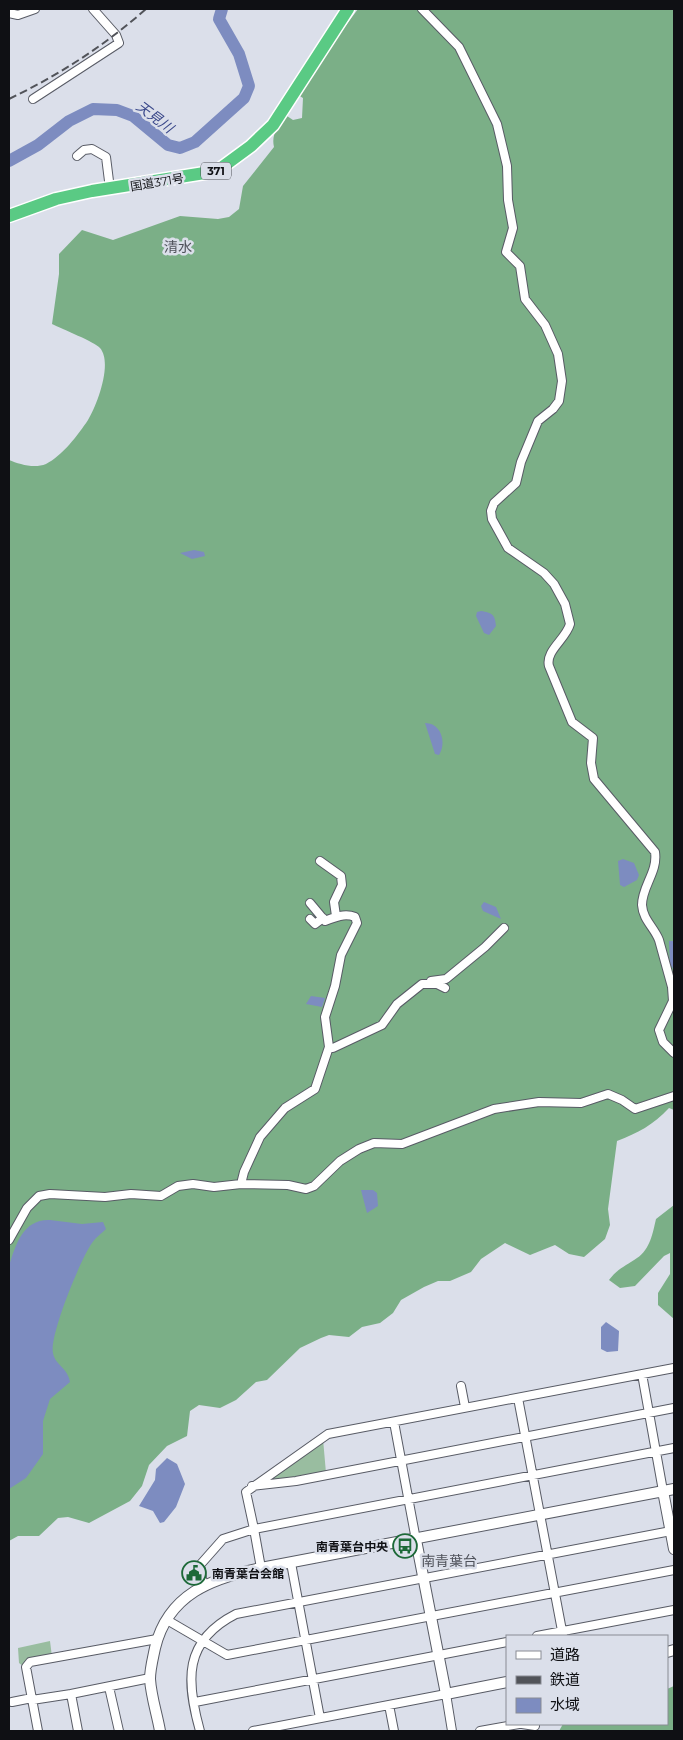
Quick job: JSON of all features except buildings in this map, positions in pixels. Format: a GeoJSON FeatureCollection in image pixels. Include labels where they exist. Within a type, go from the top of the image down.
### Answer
{"type":"FeatureCollection","features":[{"type":"Feature","properties":{"kind":"highway","name":"国道371号"},"geometry":{"type":"LineString","coordinates":[[9,216],[56,199],[218,171],[251,146],[273,125],[348,9]]}},
{"type":"Feature","properties":{"kind":"street"},"geometry":{"type":"LineString","coordinates":[[12,12],[35,9]]}},
{"type":"Feature","properties":{"kind":"street"},"geometry":{"type":"LineString","coordinates":[[33,99],[119,43],[116,35],[93,9]]}},
{"type":"Feature","properties":{"kind":"street"},"geometry":{"type":"LineString","coordinates":[[422,9],[459,47],[498,124],[507,166],[508,200],[513,228],[506,252],[520,266],[525,299],[545,325],[558,354],[562,381],[559,401],[553,409],[538,421],[521,462],[516,483],[494,503],[491,511],[492,519],[508,548],[544,573],[560,594],[570,624],[563,638],[550,654],[549,666],[572,722],[593,738],[591,764],[594,779],[627,816],[654,852],[656,863],[642,904],[644,918],[657,933],[672,987],[673,1001],[659,1030],[663,1042],[674,1053]]}},
{"type":"Feature","properties":{"kind":"street"},"geometry":{"type":"LineString","coordinates":[[77,156],[84,150],[92,149],[106,157],[110,189]]}},
{"type":"Feature","properties":{"kind":"street"},"geometry":{"type":"LineString","coordinates":[[320,861],[341,876],[342,885],[334,902],[335,917]]}},
{"type":"Feature","properties":{"kind":"street"},"geometry":{"type":"LineString","coordinates":[[242,1184],[244,1172],[260,1137],[285,1108],[315,1089],[329,1047],[325,1017],[335,986],[341,955],[357,923],[355,917],[350,915],[335,917],[325,921],[310,903]]}},
{"type":"Feature","properties":{"kind":"street"},"geometry":{"type":"LineString","coordinates":[[332,906],[335,917]]}},
{"type":"Feature","properties":{"kind":"street"},"geometry":{"type":"LineString","coordinates":[[310,919],[315,924],[323,918]]}},
{"type":"Feature","properties":{"kind":"street"},"geometry":{"type":"LineString","coordinates":[[329,1047],[333,1048],[382,1025],[397,1004],[422,984],[426,981],[446,979],[485,947],[504,928]]}},
{"type":"Feature","properties":{"kind":"street"},"geometry":{"type":"LineString","coordinates":[[422,984],[437,984],[445,988]]}},
{"type":"Feature","properties":{"kind":"street"},"geometry":{"type":"LineString","coordinates":[[9,1240],[27,1208],[39,1196],[50,1194],[105,1197],[131,1194],[161,1196],[178,1186],[193,1184],[214,1188],[242,1184],[302,1187],[306,1189],[314,1186],[340,1161],[359,1149],[386,1142],[402,1144],[417,1140],[494,1108],[539,1102],[581,1103],[608,1094],[622,1100],[635,1110],[674,1096]]}},
{"type":"Feature","properties":{"kind":"street"},"geometry":{"type":"LineString","coordinates":[[236,1168],[244,1172]]}},
{"type":"Feature","properties":{"kind":"street"},"geometry":{"type":"LineString","coordinates":[[302,1187],[305,1178]]}},
{"type":"Feature","properties":{"kind":"street"},"geometry":{"type":"LineString","coordinates":[[261,1568],[246,1492],[328,1434],[674,1368]]}},
{"type":"Feature","properties":{"kind":"street"},"geometry":{"type":"LineString","coordinates":[[642,1374],[674,1549]]}},
{"type":"Feature","properties":{"kind":"street"},"geometry":{"type":"LineString","coordinates":[[461,1386],[465,1407]]}},
{"type":"Feature","properties":{"kind":"street"},"geometry":{"type":"LineString","coordinates":[[518,1398],[563,1634]]}},
{"type":"Feature","properties":{"kind":"street"},"geometry":{"type":"LineString","coordinates":[[252,1486],[296,1481],[674,1408]]}},
{"type":"Feature","properties":{"kind":"street"},"geometry":{"type":"LineString","coordinates":[[394,1422],[452,1731]]}},
{"type":"Feature","properties":{"kind":"street"},"geometry":{"type":"LineString","coordinates":[[205,1585],[200,1565],[223,1539],[254,1529],[674,1448]]}},
{"type":"Feature","properties":{"kind":"street"},"geometry":{"type":"LineString","coordinates":[[160,1731],[150,1678],[157,1639],[167,1620],[180,1603],[205,1585],[221,1577],[674,1489]]}},
{"type":"Feature","properties":{"kind":"street"},"geometry":{"type":"LineString","coordinates":[[200,1731],[192,1690],[191,1664],[201,1641],[217,1625],[236,1614],[671,1530]]}},
{"type":"Feature","properties":{"kind":"street"},"geometry":{"type":"LineString","coordinates":[[291,1563],[320,1718]]}},
{"type":"Feature","properties":{"kind":"street"},"geometry":{"type":"LineString","coordinates":[[167,1620],[227,1655],[430,1618],[674,1570]]}},
{"type":"Feature","properties":{"kind":"street"},"geometry":{"type":"LineString","coordinates":[[550,1635],[563,1634],[674,1610]]}},
{"type":"Feature","properties":{"kind":"street"},"geometry":{"type":"LineString","coordinates":[[38,1731],[26,1668],[30,1662],[157,1639]]}},
{"type":"Feature","properties":{"kind":"street"},"geometry":{"type":"LineString","coordinates":[[195,1702],[506,1642]]}},
{"type":"Feature","properties":{"kind":"street"},"geometry":{"type":"LineString","coordinates":[[12,1702],[71,1694],[150,1678]]}},
{"type":"Feature","properties":{"kind":"street"},"geometry":{"type":"LineString","coordinates":[[253,1731],[506,1682]]}},
{"type":"Feature","properties":{"kind":"street"},"geometry":{"type":"LineString","coordinates":[[110,1687],[119,1731]]}},
{"type":"Feature","properties":{"kind":"street"},"geometry":{"type":"LineString","coordinates":[[71,1694],[78,1731]]}},
{"type":"Feature","properties":{"kind":"street"},"geometry":{"type":"LineString","coordinates":[[389,1705],[394,1731]]}},
{"type":"Feature","properties":{"kind":"street"},"geometry":{"type":"LineString","coordinates":[[480,1731],[514,1725]]}},
{"type":"Feature","properties":{"kind":"street"},"geometry":{"type":"LineString","coordinates":[[528,1725],[535,1726]]}},
{"type":"Feature","properties":{"kind":"green space"},"geometry":{"type":"Polygon","coordinates":[[[358,9],[674,9],[674,1110],[669,1108],[645,1128],[617,1141],[608,1209],[610,1225],[605,1239],[584,1257],[569,1254],[555,1245],[530,1255],[505,1243],[481,1259],[471,1272],[450,1281],[438,1281],[401,1300],[393,1313],[380,1323],[362,1327],[349,1337],[329,1335],[300,1348],[267,1380],[256,1382],[236,1400],[220,1408],[199,1405],[190,1411],[187,1436],[167,1446],[149,1465],[142,1486],[130,1501],[89,1523],[68,1517],[58,1518],[39,1536],[18,1536],[9,1541],[9,460],[37,466],[46,464],[58,456],[75,438],[88,420],[96,405],[102,384],[105,363],[104,355],[100,348],[52,324],[59,274],[59,254],[82,230],[113,240],[180,216],[218,219],[229,217],[239,209],[243,186],[274,147],[274,134],[278,126],[287,116],[293,120],[302,118],[303,98],[298,95],[328,49],[358,9]]]}},
{"type":"Feature","properties":{"kind":"green space"},"geometry":{"type":"Polygon","coordinates":[[[674,1205],[674,1319],[658,1305],[658,1293],[670,1274],[670,1253],[664,1256],[635,1286],[620,1288],[609,1280],[619,1270],[641,1255],[650,1240],[656,1219],[674,1205]]]}},
{"type":"Feature","properties":{"kind":"green space"},"geometry":{"type":"Polygon","coordinates":[[[323,1439],[326,1473],[257,1484],[323,1439]]]}},
{"type":"Feature","properties":{"kind":"green space"},"geometry":{"type":"Polygon","coordinates":[[[50,1641],[52,1657],[24,1667],[19,1663],[18,1648],[50,1641]]]}},
{"type":"Feature","properties":{"kind":"green space"},"geometry":{"type":"Polygon","coordinates":[[[674,1686],[674,1731],[559,1731],[562,1725],[668,1725],[668,1689],[674,1686]]]}},
{"type":"Feature","properties":{"kind":"water"},"geometry":{"type":"Polygon","coordinates":[[[194,550],[204,552],[205,556],[192,559],[180,553],[194,550]]]}},
{"type":"Feature","properties":{"kind":"water"},"geometry":{"type":"Polygon","coordinates":[[[477,612],[490,613],[495,619],[496,626],[489,635],[484,633],[476,616],[477,612]]]}},
{"type":"Feature","properties":{"kind":"water"},"geometry":{"type":"Polygon","coordinates":[[[425,723],[435,726],[441,734],[442,745],[439,755],[435,754],[425,723]]]}},
{"type":"Feature","properties":{"kind":"water"},"geometry":{"type":"Polygon","coordinates":[[[623,859],[634,863],[639,875],[637,880],[624,887],[620,885],[618,861],[623,859]]]}},
{"type":"Feature","properties":{"kind":"water"},"geometry":{"type":"Polygon","coordinates":[[[484,902],[496,907],[501,919],[483,911],[481,906],[484,902]]]}},
{"type":"Feature","properties":{"kind":"water"},"geometry":{"type":"Polygon","coordinates":[[[669,941],[674,941],[674,970],[670,964],[669,941]]]}},
{"type":"Feature","properties":{"kind":"water"},"geometry":{"type":"Polygon","coordinates":[[[311,996],[325,998],[322,1007],[306,1004],[311,996]]]}},
{"type":"Feature","properties":{"kind":"water"},"geometry":{"type":"Polygon","coordinates":[[[361,1190],[373,1190],[377,1193],[378,1206],[367,1213],[361,1190]]]}},
{"type":"Feature","properties":{"kind":"water"},"geometry":{"type":"Polygon","coordinates":[[[50,1220],[82,1224],[103,1222],[106,1229],[87,1251],[67,1297],[56,1331],[53,1344],[54,1357],[67,1373],[70,1382],[50,1399],[43,1421],[43,1454],[26,1478],[9,1489],[9,1266],[18,1242],[27,1228],[41,1221],[50,1220]]]}},
{"type":"Feature","properties":{"kind":"water"},"geometry":{"type":"Polygon","coordinates":[[[606,1322],[619,1331],[618,1351],[607,1352],[601,1349],[601,1327],[606,1322]]]}},
{"type":"Feature","properties":{"kind":"water"},"geometry":{"type":"Polygon","coordinates":[[[167,1458],[177,1464],[185,1484],[176,1507],[164,1522],[160,1523],[153,1511],[139,1506],[155,1480],[156,1469],[167,1458]]]}},
{"type":"Feature","properties":{"kind":"waterway","name":"天見川"},"geometry":{"type":"LineString","coordinates":[[9,161],[38,145],[69,121],[93,109],[117,110],[133,116],[168,145],[180,148],[195,142],[244,98],[249,86],[239,54],[219,19],[222,9]]}},
{"type":"Feature","properties":{"kind":"railway"},"geometry":{"type":"LineString","coordinates":[[9,99],[46,80],[80,59],[146,9]]}},
{"type":"Feature","properties":{"kind":"place","name":"南青葉台中央"},"geometry":{"type":"Point","coordinates":[405,1546]}},
{"type":"Feature","properties":{"kind":"place","name":"南青葉台会館"},"geometry":{"type":"Point","coordinates":[194,1573]}},
{"type":"Feature","properties":{"kind":"district","name":"清水"},"geometry":{"type":"Point","coordinates":[178,247]}},
{"type":"Feature","properties":{"kind":"district","name":"南青葉台"},"geometry":{"type":"Point","coordinates":[449,1561]}}]}
